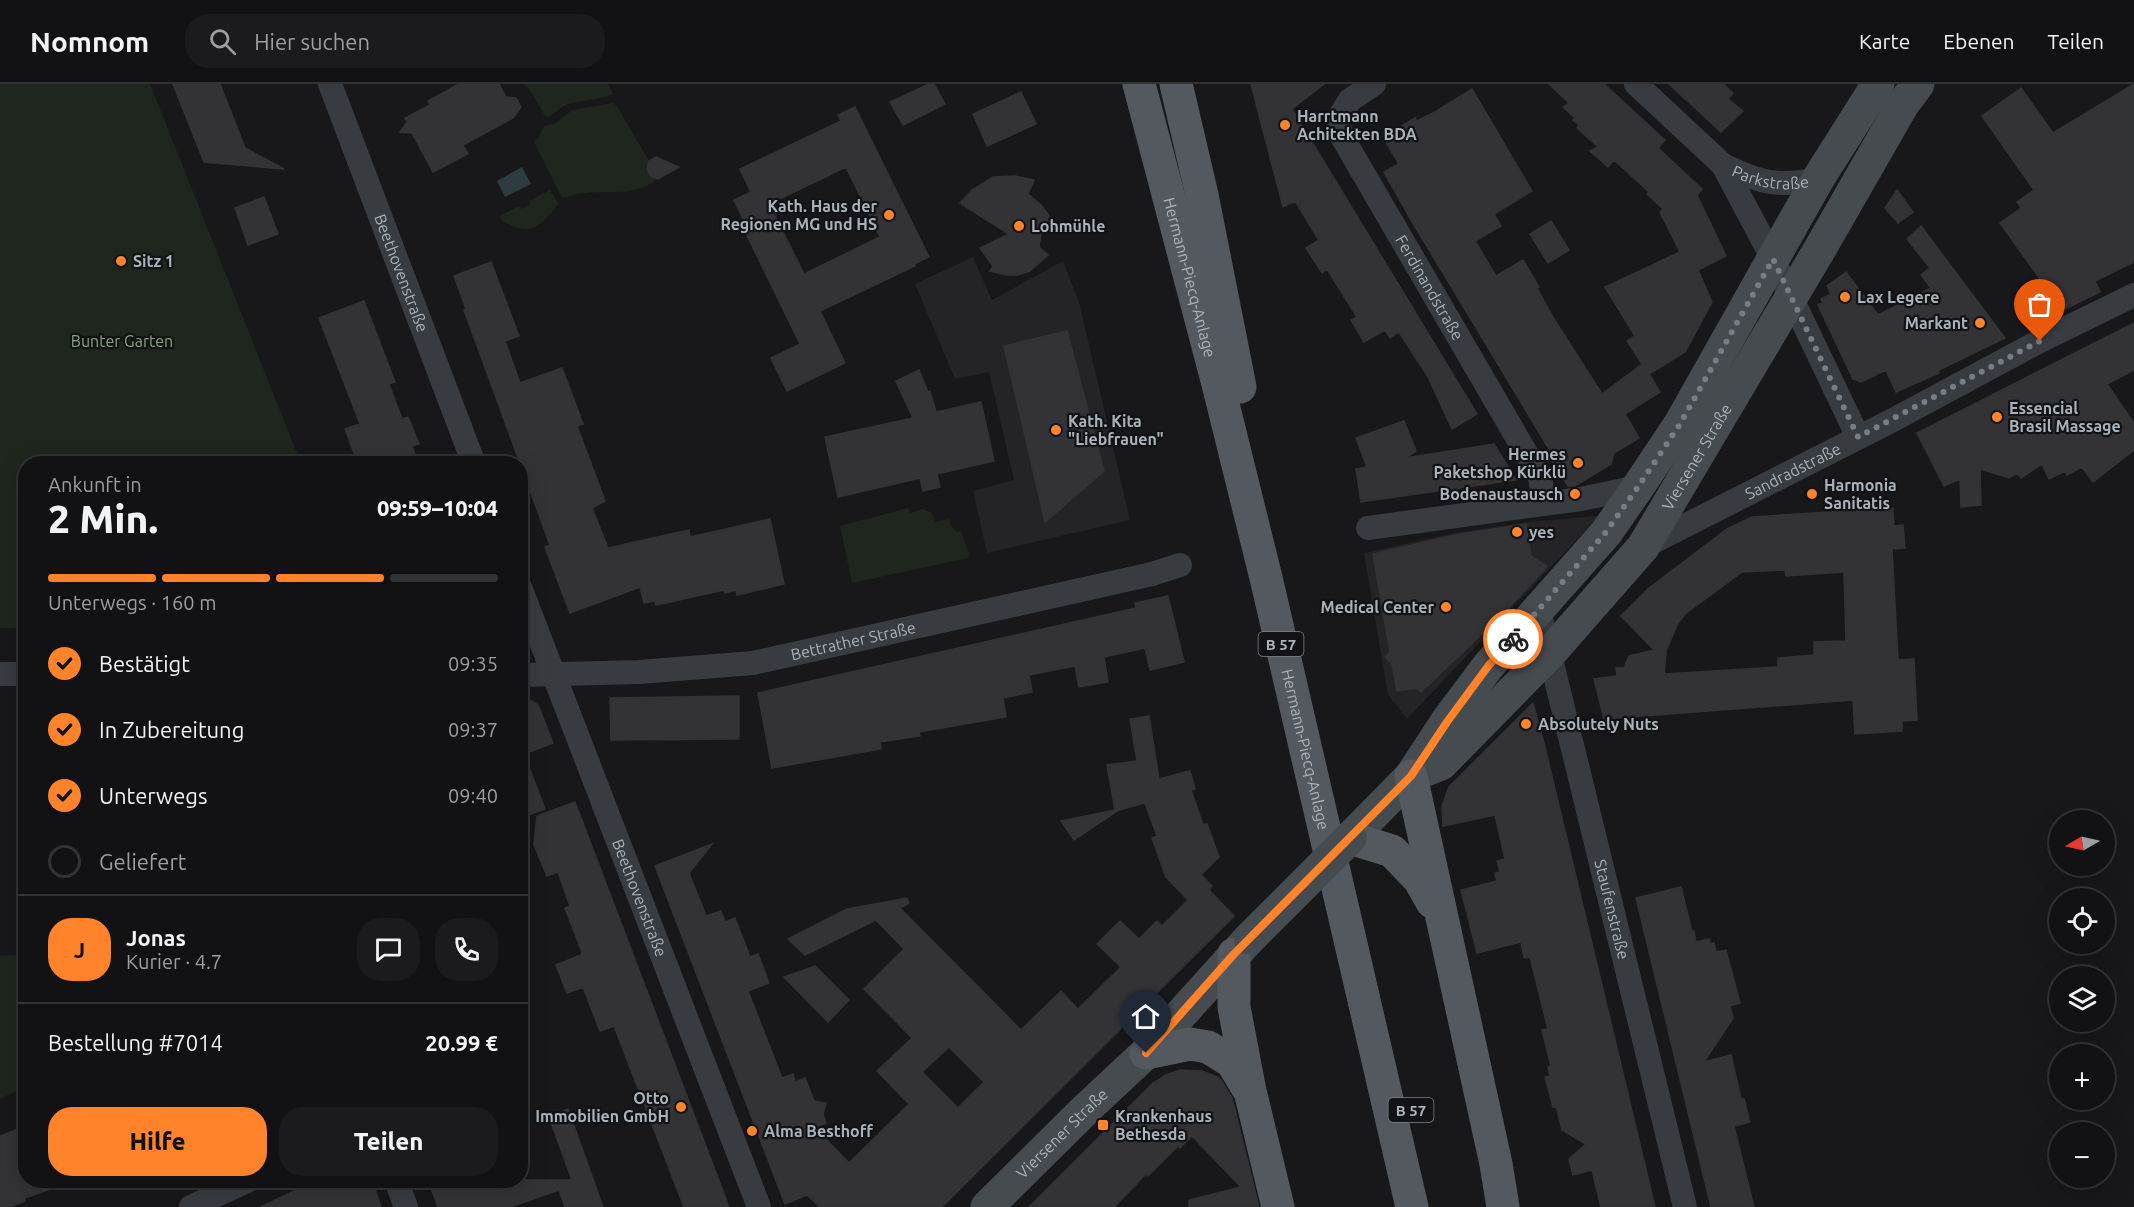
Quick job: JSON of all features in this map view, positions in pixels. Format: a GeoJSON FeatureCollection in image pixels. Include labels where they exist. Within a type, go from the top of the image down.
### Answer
{"type":"FeatureCollection","features":[{"type":"Feature","properties":{"kind":"main road","name":"Hermann-Piecq-Anlage"},"geometry":{"type":"LineString","coordinates":[[1139,84],[1218,384],[1267,582],[1412,1207]]}},
{"type":"Feature","properties":{"kind":"main road","name":"Hermann-Piecq-Anlage"},"geometry":{"type":"LineString","coordinates":[[1176,84],[1202,195],[1239,380],[1433,1207]]}},
{"type":"Feature","properties":{"kind":"main road","name":"Viersener Straße"},"geometry":{"type":"LineString","coordinates":[[987,1207],[1146,1053],[1242,946],[1411,776],[1482,675],[1606,532],[1680,424],[1818,179],[1878,84]]}},
{"type":"Feature","properties":{"kind":"main road","name":"Viersener Straße"},"geometry":{"type":"LineString","coordinates":[[1411,776],[1441,764],[1550,653],[1643,547],[1792,297],[1903,104],[1918,84]]}},
{"type":"Feature","properties":{"kind":"main road"},"geometry":{"type":"LineString","coordinates":[[1411,776],[1496,1164],[1503,1207]]}},
{"type":"Feature","properties":{"kind":"main road"},"geometry":{"type":"LineString","coordinates":[[1350,838],[1392,851],[1419,879],[1443,922]]}},
{"type":"Feature","properties":{"kind":"main road"},"geometry":{"type":"LineString","coordinates":[[1242,946],[1234,1007],[1250,1091],[1278,1207]]}},
{"type":"Feature","properties":{"kind":"main road"},"geometry":{"type":"LineString","coordinates":[[1146,1053],[1190,1044],[1208,1047],[1232,1062],[1250,1091]]}},
{"type":"Feature","properties":{"kind":"street","name":"Ferdinandstraße"},"geometry":{"type":"LineString","coordinates":[[1374,84],[1350,100],[1338,119],[1341,135],[1540,477],[1544,503]]}},
{"type":"Feature","properties":{"kind":"street","name":"Parkstraße"},"geometry":{"type":"LineString","coordinates":[[1636,84],[1723,165],[1792,297],[1858,437]]}},
{"type":"Feature","properties":{"kind":"street","name":"Beethovenstraße"},"geometry":{"type":"LineString","coordinates":[[337,87],[471,456]]}},
{"type":"Feature","properties":{"kind":"street","name":"Parkstraße"},"geometry":{"type":"LineString","coordinates":[[1723,165],[1765,182],[1790,183],[1818,179]]}},
{"type":"Feature","properties":{"kind":"street","name":"Sandradstraße"},"geometry":{"type":"LineString","coordinates":[[1643,547],[2040,341],[2134,295]]}},
{"type":"Feature","properties":{"kind":"street"},"geometry":{"type":"LineString","coordinates":[[1368,528],[1581,499],[1638,487]]}},
{"type":"Feature","properties":{"kind":"street","name":"Bettrather Straße"},"geometry":{"type":"LineString","coordinates":[[528,675],[639,672],[753,663],[1152,574],[1180,565]]}},
{"type":"Feature","properties":{"kind":"street","name":"Beethovenstraße"},"geometry":{"type":"LineString","coordinates":[[528,608],[759,1207]]}},
{"type":"Feature","properties":{"kind":"street","name":"Staufenstraße"},"geometry":{"type":"LineString","coordinates":[[1539,610],[1685,1207]]}},
{"type":"Feature","properties":{"kind":"street"},"geometry":{"type":"LineString","coordinates":[[0,674],[18,674]]}},
{"type":"Feature","properties":{"kind":"street"},"geometry":{"type":"LineString","coordinates":[[191,1207],[232,1188]]}},
{"type":"Feature","properties":{"kind":"street"},"geometry":{"type":"LineString","coordinates":[[399,1188],[406,1207]]}},
{"type":"Feature","properties":{"kind":"shaded area"},"geometry":{"type":"Polygon","coordinates":[[[522,167],[531,184],[505,197],[497,181],[522,167]]]}},
{"type":"Feature","properties":{"kind":"shaded area","name":"Kath. Kita \"Liebfrauen\""},"geometry":{"type":"Polygon","coordinates":[[[973,257],[992,300],[1063,261],[1079,302],[1130,520],[987,553],[973,491],[1014,480],[989,372],[955,379],[915,284],[973,257]]]}},
{"type":"Feature","properties":{"kind":"shaded area","name":"Medical Center"},"geometry":{"type":"Polygon","coordinates":[[[1599,516],[1407,719],[1388,694],[1364,553],[1455,533],[1528,522],[1599,516]]]}},
{"type":"Feature","properties":{"kind":"green space","name":"Bunter Garten"},"geometry":{"type":"Polygon","coordinates":[[[0,84],[150,84],[298,456],[18,456],[18,628],[0,628],[0,84]]]}},
{"type":"Feature","properties":{"kind":"green space"},"geometry":{"type":"Polygon","coordinates":[[[524,84],[608,84],[613,94],[567,104],[549,117],[545,116],[524,84]]]}},
{"type":"Feature","properties":{"kind":"green space"},"geometry":{"type":"Polygon","coordinates":[[[613,103],[617,106],[649,161],[647,169],[650,176],[658,179],[632,191],[582,193],[562,198],[534,142],[544,126],[554,124],[572,110],[613,103]]]}},
{"type":"Feature","properties":{"kind":"green space"},"geometry":{"type":"Polygon","coordinates":[[[550,190],[558,203],[557,206],[544,221],[533,228],[512,226],[502,221],[499,216],[519,206],[521,209],[530,204],[529,201],[550,190]]]}},
{"type":"Feature","properties":{"kind":"green space"},"geometry":{"type":"Polygon","coordinates":[[[908,508],[910,513],[923,509],[932,513],[935,522],[949,519],[951,526],[957,532],[961,531],[969,554],[968,558],[852,583],[840,526],[908,508]]]}},
{"type":"Feature","properties":{"kind":"green space"},"geometry":{"type":"Polygon","coordinates":[[[0,955],[18,955],[18,1090],[0,1099],[0,955]]]}},
{"type":"Feature","properties":{"kind":"building"},"geometry":{"type":"Polygon","coordinates":[[[173,84],[220,84],[245,148],[284,169],[204,162],[173,84]]]}},
{"type":"Feature","properties":{"kind":"building"},"geometry":{"type":"Polygon","coordinates":[[[459,84],[499,84],[506,97],[516,98],[521,107],[513,118],[463,145],[468,154],[433,172],[412,133],[400,132],[407,122],[405,118],[430,105],[428,101],[459,84]]]}},
{"type":"Feature","properties":{"kind":"building"},"geometry":{"type":"Polygon","coordinates":[[[929,84],[934,84],[945,104],[903,125],[890,102],[929,84]]]}},
{"type":"Feature","properties":{"kind":"building"},"geometry":{"type":"Polygon","coordinates":[[[1251,84],[1324,84],[1292,109],[1477,414],[1452,429],[1428,377],[1399,332],[1390,338],[1385,330],[1364,342],[1351,320],[1357,317],[1327,269],[1322,273],[1306,248],[1319,240],[1295,201],[1283,207],[1251,84]]]}},
{"type":"Feature","properties":{"kind":"building"},"geometry":{"type":"Polygon","coordinates":[[[1549,84],[1604,84],[1665,140],[1658,148],[1702,189],[1697,195],[1726,256],[1698,270],[1712,302],[1685,352],[1649,374],[1660,392],[1625,414],[1639,438],[1614,453],[1611,464],[1575,486],[1568,486],[1551,459],[1552,454],[1384,172],[1399,164],[1383,137],[1415,118],[1417,121],[1435,112],[1472,89],[1532,191],[1494,214],[1501,226],[1475,241],[1496,276],[1523,260],[1554,319],[1602,394],[1642,364],[1627,341],[1635,336],[1605,287],[1680,252],[1660,212],[1663,209],[1647,194],[1649,192],[1614,160],[1608,167],[1590,151],[1598,147],[1577,128],[1579,125],[1573,120],[1575,118],[1563,107],[1569,103],[1549,84]]]}},
{"type":"Feature","properties":{"kind":"building"},"geometry":{"type":"Polygon","coordinates":[[[1669,84],[1723,84],[1733,93],[1728,99],[1743,111],[1721,132],[1669,84]]]}},
{"type":"Feature","properties":{"kind":"building"},"geometry":{"type":"Polygon","coordinates":[[[2134,84],[2134,262],[2095,281],[2100,292],[2059,312],[2050,293],[2000,223],[2021,208],[2017,202],[2034,190],[1982,116],[2021,88],[2053,133],[2134,84]]]}},
{"type":"Feature","properties":{"kind":"building"},"geometry":{"type":"Polygon","coordinates":[[[1021,92],[1036,124],[987,146],[973,114],[1021,92]]]}},
{"type":"Feature","properties":{"kind":"building","name":"Kath. Haus der Regionen MG und HS"},"geometry":{"type":"Polygon","coordinates":[[[855,107],[929,257],[914,264],[915,266],[820,311],[845,363],[787,391],[771,358],[800,344],[743,227],[746,225],[734,200],[751,192],[740,169],[841,121],[838,115],[855,107]],[[846,167],[769,204],[804,274],[880,237],[846,167]]]}},
{"type":"Feature","properties":{"kind":"building"},"geometry":{"type":"Polygon","coordinates":[[[656,157],[679,167],[658,179],[650,176],[647,169],[649,161],[656,157]]]}},
{"type":"Feature","properties":{"kind":"building","name":"Lohmühle"},"geometry":{"type":"Polygon","coordinates":[[[1015,176],[1034,180],[1028,194],[1042,206],[1054,223],[1042,225],[1039,247],[1048,255],[1030,271],[1007,275],[990,271],[993,266],[980,248],[1009,234],[960,203],[972,190],[993,177],[1015,176]]]}},
{"type":"Feature","properties":{"kind":"building"},"geometry":{"type":"Polygon","coordinates":[[[1897,190],[1913,212],[1898,223],[1885,208],[1897,190]]]}},
{"type":"Feature","properties":{"kind":"building"},"geometry":{"type":"Polygon","coordinates":[[[264,197],[278,234],[248,245],[235,208],[264,197]]]}},
{"type":"Feature","properties":{"kind":"building"},"geometry":{"type":"Polygon","coordinates":[[[1551,221],[1569,250],[1548,263],[1530,234],[1551,221]]]}},
{"type":"Feature","properties":{"kind":"building"},"geometry":{"type":"Polygon","coordinates":[[[1921,226],[2005,338],[1939,370],[1939,373],[1896,392],[1886,370],[1861,382],[1853,379],[1818,305],[1823,303],[1821,299],[1831,294],[1827,286],[1846,272],[1878,315],[1931,288],[1921,275],[1930,268],[1907,239],[1921,226]]]}},
{"type":"Feature","properties":{"kind":"building"},"geometry":{"type":"Polygon","coordinates":[[[491,262],[519,336],[505,341],[520,383],[562,368],[583,424],[577,426],[605,501],[592,508],[608,548],[689,530],[690,537],[770,519],[784,584],[737,595],[736,590],[725,593],[724,590],[656,605],[655,601],[644,603],[640,587],[570,613],[545,547],[550,545],[528,485],[528,456],[517,456],[464,310],[466,309],[454,276],[491,262]]]}},
{"type":"Feature","properties":{"kind":"building"},"geometry":{"type":"Polygon","coordinates":[[[364,301],[395,382],[389,384],[402,419],[408,417],[419,444],[412,446],[416,456],[355,456],[345,429],[360,424],[319,318],[364,301]]]}},
{"type":"Feature","properties":{"kind":"building"},"geometry":{"type":"Polygon","coordinates":[[[2134,323],[2134,370],[2107,384],[2134,423],[2134,450],[2093,482],[2082,467],[2067,475],[2065,471],[2049,479],[2042,464],[2021,478],[2017,473],[2009,478],[1980,469],[1981,505],[1961,507],[1960,479],[1944,486],[1917,433],[2134,323]]]}},
{"type":"Feature","properties":{"kind":"building"},"geometry":{"type":"Polygon","coordinates":[[[1067,331],[1104,471],[1045,522],[1004,346],[1067,331]]]}},
{"type":"Feature","properties":{"kind":"building"},"geometry":{"type":"Polygon","coordinates":[[[919,370],[928,392],[930,391],[936,412],[981,402],[994,461],[937,474],[940,487],[923,491],[920,478],[838,497],[825,437],[913,418],[896,381],[919,370]]]}},
{"type":"Feature","properties":{"kind":"building"},"geometry":{"type":"Polygon","coordinates":[[[1404,421],[1416,451],[1405,458],[1494,444],[1516,480],[1361,502],[1356,469],[1367,467],[1356,438],[1404,421]]]}},
{"type":"Feature","properties":{"kind":"building"},"geometry":{"type":"Polygon","coordinates":[[[1893,508],[1894,526],[1903,525],[1905,548],[1892,549],[1898,660],[1914,659],[1917,720],[1902,721],[1902,731],[1855,734],[1853,700],[1604,719],[1594,679],[1617,676],[1616,668],[1624,668],[1629,656],[1654,650],[1621,616],[1649,588],[1727,529],[1752,517],[1893,508]],[[1785,570],[1742,572],[1685,614],[1677,625],[1666,651],[1664,674],[1778,667],[1778,658],[1814,655],[1814,642],[1846,641],[1844,572],[1786,576],[1785,570]]]}},
{"type":"Feature","properties":{"kind":"building","name":"Medical Center"},"geometry":{"type":"Polygon","coordinates":[[[1526,524],[1531,556],[1547,566],[1545,569],[1504,613],[1421,692],[1416,688],[1397,691],[1392,664],[1385,657],[1390,652],[1373,554],[1455,535],[1526,524]]]}},
{"type":"Feature","properties":{"kind":"building"},"geometry":{"type":"Polygon","coordinates":[[[1168,596],[1184,662],[1150,670],[1145,648],[1104,657],[1108,682],[1079,687],[1075,666],[1029,675],[1032,692],[1003,698],[1006,717],[919,732],[920,736],[880,742],[881,749],[772,768],[758,693],[1136,608],[1135,603],[1168,596]]]}},
{"type":"Feature","properties":{"kind":"building"},"geometry":{"type":"Polygon","coordinates":[[[739,696],[739,739],[611,740],[610,698],[739,696]]]}},
{"type":"Feature","properties":{"kind":"building"},"geometry":{"type":"Polygon","coordinates":[[[528,699],[538,705],[553,743],[528,752],[528,699]]]}},
{"type":"Feature","properties":{"kind":"building"},"geometry":{"type":"Polygon","coordinates":[[[1533,703],[1655,1207],[1601,1207],[1592,1170],[1573,1175],[1569,1159],[1586,1144],[1562,1130],[1556,1106],[1553,1107],[1545,1077],[1550,1076],[1548,1067],[1551,1066],[1542,1030],[1548,1029],[1530,957],[1524,958],[1521,942],[1477,953],[1461,890],[1497,881],[1495,873],[1500,872],[1497,861],[1505,859],[1495,815],[1443,826],[1442,806],[1449,787],[1533,703]]]}},
{"type":"Feature","properties":{"kind":"building"},"geometry":{"type":"Polygon","coordinates":[[[1149,716],[1159,779],[1190,771],[1195,789],[1191,790],[1203,825],[1207,824],[1219,857],[1201,875],[1212,886],[1209,890],[1234,916],[942,1207],[820,1207],[807,1195],[785,1204],[655,866],[712,844],[689,873],[706,916],[721,911],[725,922],[735,918],[750,957],[758,954],[769,983],[748,991],[782,1078],[793,1074],[795,1082],[805,1078],[814,1101],[826,1103],[823,1114],[826,1123],[815,1128],[849,1163],[909,1104],[877,1071],[912,1038],[864,989],[904,949],[876,920],[805,955],[788,939],[847,909],[907,898],[909,903],[900,908],[1021,1030],[1061,991],[1078,1009],[1121,967],[1097,944],[1120,921],[1139,939],[1157,921],[1162,926],[1188,900],[1166,877],[1152,838],[1157,836],[1145,803],[1119,810],[1074,840],[1061,821],[1115,810],[1107,765],[1137,761],[1130,719],[1149,716]],[[949,1047],[922,1072],[958,1108],[984,1082],[949,1047]]]}},
{"type":"Feature","properties":{"kind":"building"},"geometry":{"type":"Polygon","coordinates":[[[528,764],[545,809],[528,815],[528,764]]]}},
{"type":"Feature","properties":{"kind":"building"},"geometry":{"type":"Polygon","coordinates":[[[575,802],[729,1207],[684,1207],[614,1026],[600,1031],[583,987],[567,993],[556,965],[581,955],[582,952],[565,908],[570,906],[558,872],[547,876],[534,845],[537,816],[575,802]]]}},
{"type":"Feature","properties":{"kind":"building"},"geometry":{"type":"Polygon","coordinates":[[[1681,887],[1696,942],[1709,939],[1710,944],[1714,943],[1716,952],[1726,950],[1740,1003],[1730,1006],[1733,1018],[1704,1062],[1731,1055],[1741,1099],[1744,1099],[1750,1122],[1734,1126],[1754,1207],[1711,1207],[1636,898],[1681,887]]]}},
{"type":"Feature","properties":{"kind":"building"},"geometry":{"type":"Polygon","coordinates":[[[815,966],[849,1000],[828,1022],[784,977],[815,966]]]}},
{"type":"Feature","properties":{"kind":"building"},"geometry":{"type":"Polygon","coordinates":[[[1180,1070],[1202,1071],[1217,1077],[1232,1098],[1259,1207],[1189,1207],[1189,1200],[1241,1187],[1192,1136],[1180,1148],[1178,1146],[1148,1176],[1146,1174],[1114,1207],[1029,1207],[1153,1083],[1180,1070]]]}},
{"type":"Feature","properties":{"kind":"building"},"geometry":{"type":"Polygon","coordinates":[[[568,1109],[603,1207],[565,1207],[559,1190],[510,1207],[438,1207],[431,1188],[528,1188],[528,1180],[572,1180],[549,1117],[568,1109]]]}},
{"type":"Feature","properties":{"kind":"building"},"geometry":{"type":"Polygon","coordinates":[[[18,1129],[18,1188],[54,1188],[24,1198],[25,1201],[9,1207],[0,1207],[0,1136],[18,1129]]]}},
{"type":"Feature","properties":{"kind":"building"},"geometry":{"type":"Polygon","coordinates":[[[300,1188],[375,1188],[381,1207],[261,1207],[300,1188]]]}},
{"type":"Feature","properties":{"kind":"way so far"},"geometry":{"type":"LineString","coordinates":[[1513,639],[1606,532],[1638,487],[1680,424],[1773,259],[1858,437],[2040,341]]}},
{"type":"Feature","properties":{"kind":"place","name":"Harrtmann Achitekten BDA"},"geometry":{"type":"Point","coordinates":[1285,125]}},
{"type":"Feature","properties":{"kind":"place","name":"Kath. Haus der Regionen MG und HS"},"geometry":{"type":"Point","coordinates":[889,215]}},
{"type":"Feature","properties":{"kind":"place","name":"Lohmühle"},"geometry":{"type":"Point","coordinates":[1019,226]}},
{"type":"Feature","properties":{"kind":"place","name":"Sitz 1"},"geometry":{"type":"Point","coordinates":[121,261]}},
{"type":"Feature","properties":{"kind":"place","name":"Lax Legere"},"geometry":{"type":"Point","coordinates":[1845,297]}},
{"type":"Feature","properties":{"kind":"place","name":"Markant"},"geometry":{"type":"Point","coordinates":[1980,323]}},
{"type":"Feature","properties":{"kind":"place","name":"Essencial Brasil Massage"},"geometry":{"type":"Point","coordinates":[1997,417]}},
{"type":"Feature","properties":{"kind":"place","name":"Kath. Kita \"Liebfrauen\""},"geometry":{"type":"Point","coordinates":[1056,430]}},
{"type":"Feature","properties":{"kind":"place","name":"Hermes Paketshop Kürklü"},"geometry":{"type":"Point","coordinates":[1578,463]}},
{"type":"Feature","properties":{"kind":"place","name":"Bodenaustausch"},"geometry":{"type":"Point","coordinates":[1575,494]}},
{"type":"Feature","properties":{"kind":"place","name":"Harmonia Sanitatis"},"geometry":{"type":"Point","coordinates":[1812,494]}},
{"type":"Feature","properties":{"kind":"place","name":"yes"},"geometry":{"type":"Point","coordinates":[1517,532]}},
{"type":"Feature","properties":{"kind":"place","name":"Medical Center"},"geometry":{"type":"Point","coordinates":[1446,607]}},
{"type":"Feature","properties":{"kind":"place","name":"Absolutely Nuts"},"geometry":{"type":"Point","coordinates":[1526,724]}},
{"type":"Feature","properties":{"kind":"place","name":"Otto Immobilien GmbH"},"geometry":{"type":"Point","coordinates":[681,1107]}},
{"type":"Feature","properties":{"kind":"place","name":"Krankenhaus Bethesda"},"geometry":{"type":"Point","coordinates":[1103,1125]}},
{"type":"Feature","properties":{"kind":"place","name":"Alma Besthoff"},"geometry":{"type":"Point","coordinates":[752,1131]}},
{"type":"Feature","properties":{"kind":"route"},"geometry":{"type":"LineString","coordinates":[[1146,1053],[1234,954],[1411,776],[1489,665],[1513,639]]}}]}
